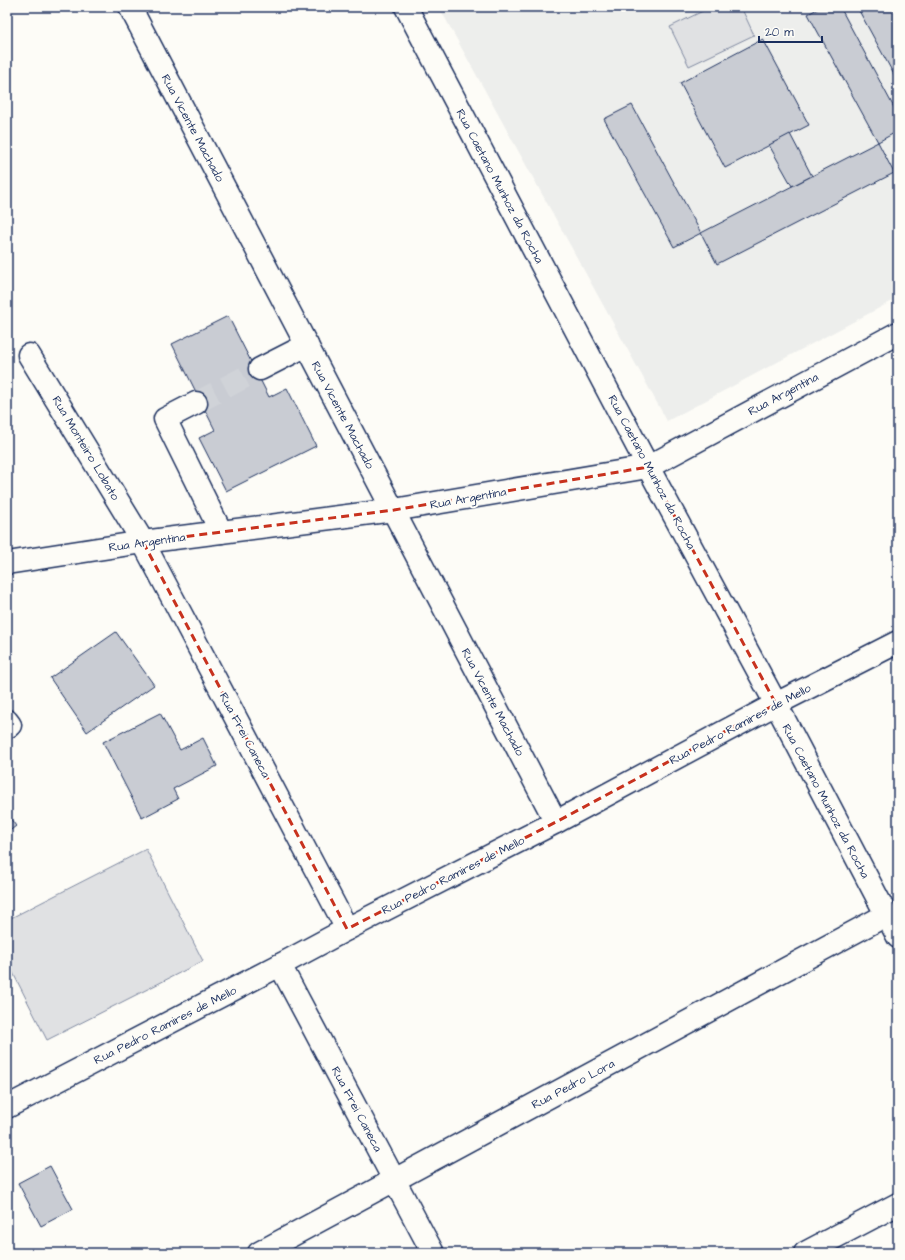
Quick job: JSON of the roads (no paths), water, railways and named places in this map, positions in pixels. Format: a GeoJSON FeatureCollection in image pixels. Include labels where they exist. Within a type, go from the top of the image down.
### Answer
{"type":"FeatureCollection","features":[{"type":"Feature","properties":{"kind":"street","name":"Rua Vicente Machado"},"geometry":{"type":"LineString","coordinates":[[130,7],[556,822]]}},
{"type":"Feature","properties":{"kind":"street","name":"Rua Caetano Munhoz da Rocha"},"geometry":{"type":"LineString","coordinates":[[406,7],[898,937]]}},
{"type":"Feature","properties":{"kind":"street","name":"Rua Argentina"},"geometry":{"type":"LineString","coordinates":[[7,563],[143,542],[394,510],[648,467],[898,333]]}},
{"type":"Feature","properties":{"kind":"street"},"geometry":{"type":"LineString","coordinates":[[260,369],[307,345]]}},
{"type":"Feature","properties":{"kind":"street","name":"Rua Monteiro Lobato"},"geometry":{"type":"LineString","coordinates":[[29,355],[143,542]]}},
{"type":"Feature","properties":{"kind":"street"},"geometry":{"type":"LineString","coordinates":[[196,403],[165,419],[222,532]]}},
{"type":"Feature","properties":{"kind":"street","name":"Rua Frei Caneca"},"geometry":{"type":"LineString","coordinates":[[143,542],[347,929]]}},
{"type":"Feature","properties":{"kind":"street","name":"Rua Pedro Ramires de Mello"},"geometry":{"type":"LineString","coordinates":[[7,1107],[347,929],[556,822],[776,704],[898,642]]}},
{"type":"Feature","properties":{"kind":"street"},"geometry":{"type":"LineString","coordinates":[[7,721],[10,725],[7,727]]}},
{"type":"Feature","properties":{"kind":"street","name":"Rua Pedro Lora"},"geometry":{"type":"LineString","coordinates":[[259,1253],[886,915]]}},
{"type":"Feature","properties":{"kind":"street","name":"Rua Frei Caneca"},"geometry":{"type":"LineString","coordinates":[[280,965],[433,1253]]}},
{"type":"Feature","properties":{"kind":"street"},"geometry":{"type":"LineString","coordinates":[[805,1253],[898,1204]]}},
{"type":"Feature","properties":{"kind":"tunnel"},"geometry":{"type":"LineString","coordinates":[[196,403],[260,369]]}}]}
